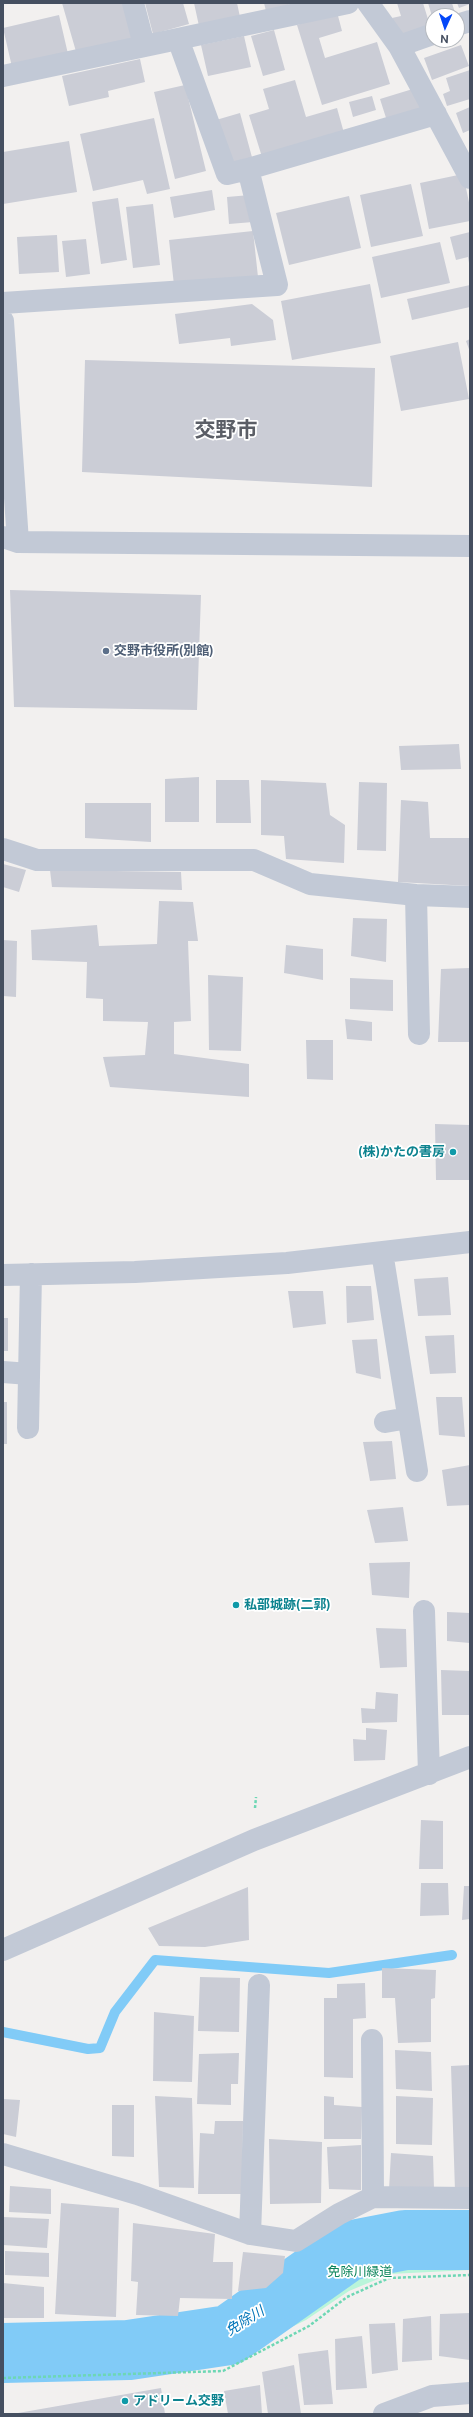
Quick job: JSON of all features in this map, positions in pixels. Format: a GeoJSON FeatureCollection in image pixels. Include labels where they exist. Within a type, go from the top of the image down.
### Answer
{"type":"FeatureCollection","features":[{"type":"Feature","properties":{"kind":"street"},"geometry":{"type":"LineString","coordinates":[[134,3],[144,45]]}},
{"type":"Feature","properties":{"kind":"street"},"geometry":{"type":"LineString","coordinates":[[3,76],[348,3]]}},
{"type":"Feature","properties":{"kind":"street"},"geometry":{"type":"LineString","coordinates":[[368,3],[399,46],[470,178]]}},
{"type":"Feature","properties":{"kind":"street"},"geometry":{"type":"LineString","coordinates":[[399,46],[425,37]]}},
{"type":"Feature","properties":{"kind":"street"},"geometry":{"type":"LineString","coordinates":[[178,39],[227,174],[436,114]]}},
{"type":"Feature","properties":{"kind":"street"},"geometry":{"type":"LineString","coordinates":[[3,303],[277,285],[248,169]]}},
{"type":"Feature","properties":{"kind":"street"},"geometry":{"type":"LineString","coordinates":[[3,321],[10,539],[470,546]]}},
{"type":"Feature","properties":{"kind":"street"},"geometry":{"type":"LineString","coordinates":[[3,849],[37,860],[254,860],[310,884],[416,895],[470,896]]}},
{"type":"Feature","properties":{"kind":"street"},"geometry":{"type":"LineString","coordinates":[[416,895],[419,1034]]}},
{"type":"Feature","properties":{"kind":"street"},"geometry":{"type":"LineString","coordinates":[[3,1275],[135,1272],[272,1264],[470,1242]]}},
{"type":"Feature","properties":{"kind":"street"},"geometry":{"type":"LineString","coordinates":[[382,1252],[417,1471]]}},
{"type":"Feature","properties":{"kind":"street"},"geometry":{"type":"LineString","coordinates":[[28,1428],[31,1274]]}},
{"type":"Feature","properties":{"kind":"street"},"geometry":{"type":"LineString","coordinates":[[3,1372],[29,1374]]}},
{"type":"Feature","properties":{"kind":"street"},"geometry":{"type":"LineString","coordinates":[[385,1422],[408,1418]]}},
{"type":"Feature","properties":{"kind":"street"},"geometry":{"type":"LineString","coordinates":[[424,1611],[429,1774]]}},
{"type":"Feature","properties":{"kind":"street"},"geometry":{"type":"LineString","coordinates":[[3,1950],[254,1840],[470,1757]]}},
{"type":"Feature","properties":{"kind":"street"},"geometry":{"type":"LineString","coordinates":[[250,2234],[259,1985]]}},
{"type":"Feature","properties":{"kind":"street"},"geometry":{"type":"LineString","coordinates":[[372,2040],[373,2197]]}},
{"type":"Feature","properties":{"kind":"street"},"geometry":{"type":"LineString","coordinates":[[3,2154],[137,2194],[250,2234],[296,2241],[339,2214],[373,2197],[470,2198]]}},
{"type":"Feature","properties":{"kind":"street"},"geometry":{"type":"LineString","coordinates":[[384,2414],[432,2396],[470,2393]]}},
{"type":"Feature","properties":{"kind":"path"},"geometry":{"type":"LineString","coordinates":[[3,2378],[223,2371],[309,2326],[347,2297],[390,2278],[470,2275]]}},
{"type":"Feature","properties":{"kind":"green space","name":"免除川緑道"},"geometry":{"type":"Polygon","coordinates":[[[406,2248],[470,2250],[470,2270],[390,2274],[349,2291],[306,2320],[219,2363],[3,2372],[3,2361],[129,2358],[230,2341],[354,2260],[406,2248]]]}},
{"type":"Feature","properties":{"kind":"building"},"geometry":{"type":"Polygon","coordinates":[[[62,3],[129,3],[138,37],[77,55],[62,3]]]}},
{"type":"Feature","properties":{"kind":"building"},"geometry":{"type":"Polygon","coordinates":[[[145,3],[183,3],[189,24],[153,34],[145,3]]]}},
{"type":"Feature","properties":{"kind":"building"},"geometry":{"type":"Polygon","coordinates":[[[194,3],[237,3],[240,17],[199,26],[194,3]]]}},
{"type":"Feature","properties":{"kind":"building"},"geometry":{"type":"Polygon","coordinates":[[[264,3],[295,3],[266,11],[264,3]]]}},
{"type":"Feature","properties":{"kind":"building"},"geometry":{"type":"Polygon","coordinates":[[[397,3],[423,3],[425,10],[425,31],[399,39],[392,18],[401,16],[397,3]]]}},
{"type":"Feature","properties":{"kind":"building"},"geometry":{"type":"Polygon","coordinates":[[[428,3],[452,3],[454,8],[430,8],[428,3]]]}},
{"type":"Feature","properties":{"kind":"building"},"geometry":{"type":"Polygon","coordinates":[[[457,3],[470,3],[470,4],[459,8],[457,3]]]}},
{"type":"Feature","properties":{"kind":"building"},"geometry":{"type":"Polygon","coordinates":[[[337,12],[342,31],[319,38],[325,58],[377,42],[390,84],[322,105],[297,25],[337,12]]]}},
{"type":"Feature","properties":{"kind":"building"},"geometry":{"type":"Polygon","coordinates":[[[59,15],[68,54],[12,67],[3,28],[59,15]]]}},
{"type":"Feature","properties":{"kind":"building"},"geometry":{"type":"Polygon","coordinates":[[[274,30],[285,70],[263,76],[251,36],[274,30]]]}},
{"type":"Feature","properties":{"kind":"building"},"geometry":{"type":"Polygon","coordinates":[[[244,36],[251,67],[208,76],[201,45],[244,36]]]}},
{"type":"Feature","properties":{"kind":"building"},"geometry":{"type":"Polygon","coordinates":[[[452,48],[462,48],[469,66],[432,80],[424,58],[452,48]]]}},
{"type":"Feature","properties":{"kind":"building"},"geometry":{"type":"Polygon","coordinates":[[[140,59],[145,82],[108,91],[109,97],[69,106],[62,76],[140,59]]]}},
{"type":"Feature","properties":{"kind":"building"},"geometry":{"type":"Polygon","coordinates":[[[470,70],[470,99],[447,106],[443,94],[450,91],[446,78],[470,70]]]}},
{"type":"Feature","properties":{"kind":"building"},"geometry":{"type":"Polygon","coordinates":[[[295,80],[306,117],[337,108],[344,133],[262,157],[249,115],[269,109],[263,89],[295,80]]]}},
{"type":"Feature","properties":{"kind":"building"},"geometry":{"type":"Polygon","coordinates":[[[185,85],[206,171],[175,179],[154,92],[185,85]]]}},
{"type":"Feature","properties":{"kind":"building"},"geometry":{"type":"Polygon","coordinates":[[[416,88],[423,111],[387,121],[380,99],[416,88]]]}},
{"type":"Feature","properties":{"kind":"building"},"geometry":{"type":"Polygon","coordinates":[[[372,96],[376,110],[353,117],[349,102],[372,96]]]}},
{"type":"Feature","properties":{"kind":"building"},"geometry":{"type":"Polygon","coordinates":[[[470,107],[470,130],[463,133],[456,113],[470,107]]]}},
{"type":"Feature","properties":{"kind":"building"},"geometry":{"type":"Polygon","coordinates":[[[240,113],[253,161],[229,168],[216,120],[240,113]]]}},
{"type":"Feature","properties":{"kind":"building"},"geometry":{"type":"Polygon","coordinates":[[[154,118],[170,189],[147,194],[143,180],[93,191],[80,134],[154,118]]]}},
{"type":"Feature","properties":{"kind":"building"},"geometry":{"type":"Polygon","coordinates":[[[69,141],[77,192],[3,204],[3,152],[69,141]]]}},
{"type":"Feature","properties":{"kind":"building"},"geometry":{"type":"Polygon","coordinates":[[[463,174],[470,207],[470,221],[429,229],[420,183],[463,174]]]}},
{"type":"Feature","properties":{"kind":"building"},"geometry":{"type":"Polygon","coordinates":[[[411,184],[423,236],[371,247],[360,195],[411,184]]]}},
{"type":"Feature","properties":{"kind":"building"},"geometry":{"type":"Polygon","coordinates":[[[212,190],[215,210],[174,218],[170,197],[212,190]]]}},
{"type":"Feature","properties":{"kind":"building"},"geometry":{"type":"Polygon","coordinates":[[[250,195],[253,222],[229,224],[227,197],[250,195]]]}},
{"type":"Feature","properties":{"kind":"building"},"geometry":{"type":"Polygon","coordinates":[[[349,196],[361,248],[289,265],[276,213],[349,196]]]}},
{"type":"Feature","properties":{"kind":"building"},"geometry":{"type":"Polygon","coordinates":[[[118,198],[127,260],[101,264],[92,202],[118,198]]]}},
{"type":"Feature","properties":{"kind":"building"},"geometry":{"type":"Polygon","coordinates":[[[153,204],[160,265],[133,268],[126,207],[153,204]]]}},
{"type":"Feature","properties":{"kind":"building"},"geometry":{"type":"Polygon","coordinates":[[[253,231],[258,277],[174,285],[169,240],[253,231]]]}},
{"type":"Feature","properties":{"kind":"building"},"geometry":{"type":"Polygon","coordinates":[[[470,232],[470,263],[468,257],[456,260],[450,237],[470,232]]]}},
{"type":"Feature","properties":{"kind":"building"},"geometry":{"type":"Polygon","coordinates":[[[57,235],[59,272],[19,274],[17,237],[57,235]]]}},
{"type":"Feature","properties":{"kind":"building"},"geometry":{"type":"Polygon","coordinates":[[[86,239],[90,274],[66,277],[62,241],[86,239]]]}},
{"type":"Feature","properties":{"kind":"building"},"geometry":{"type":"Polygon","coordinates":[[[440,242],[450,283],[381,298],[372,257],[440,242]]]}},
{"type":"Feature","properties":{"kind":"building"},"geometry":{"type":"Polygon","coordinates":[[[370,284],[381,343],[292,360],[281,301],[370,284]]]}},
{"type":"Feature","properties":{"kind":"building"},"geometry":{"type":"Polygon","coordinates":[[[470,285],[470,307],[412,320],[407,299],[470,285]]]}},
{"type":"Feature","properties":{"kind":"building"},"geometry":{"type":"Polygon","coordinates":[[[252,304],[273,320],[276,340],[231,346],[230,338],[179,344],[175,314],[252,304]]]}},
{"type":"Feature","properties":{"kind":"building"},"geometry":{"type":"Polygon","coordinates":[[[470,339],[470,352],[466,341],[470,339]]]}},
{"type":"Feature","properties":{"kind":"building"},"geometry":{"type":"Polygon","coordinates":[[[458,342],[469,399],[401,411],[390,356],[458,342]]]}},
{"type":"Feature","properties":{"kind":"building"},"geometry":{"type":"Polygon","coordinates":[[[85,360],[375,368],[372,487],[82,472],[85,360]]]}},
{"type":"Feature","properties":{"kind":"building","name":"交野市役所(別館)"},"geometry":{"type":"Polygon","coordinates":[[[10,590],[201,595],[197,710],[14,707],[10,590]]]}},
{"type":"Feature","properties":{"kind":"building"},"geometry":{"type":"Polygon","coordinates":[[[459,744],[461,769],[401,770],[399,746],[459,744]]]}},
{"type":"Feature","properties":{"kind":"building"},"geometry":{"type":"Polygon","coordinates":[[[199,777],[199,822],[165,822],[165,779],[199,777]]]}},
{"type":"Feature","properties":{"kind":"building"},"geometry":{"type":"Polygon","coordinates":[[[216,780],[249,780],[251,823],[216,823],[216,780]]]}},
{"type":"Feature","properties":{"kind":"building"},"geometry":{"type":"Polygon","coordinates":[[[261,780],[326,783],[330,815],[345,825],[344,863],[286,859],[284,836],[261,835],[261,780]]]}},
{"type":"Feature","properties":{"kind":"building"},"geometry":{"type":"Polygon","coordinates":[[[359,782],[387,783],[386,851],[357,850],[359,782]]]}},
{"type":"Feature","properties":{"kind":"building"},"geometry":{"type":"Polygon","coordinates":[[[401,800],[428,802],[430,838],[470,838],[470,886],[398,882],[401,800]]]}},
{"type":"Feature","properties":{"kind":"building"},"geometry":{"type":"Polygon","coordinates":[[[85,803],[151,803],[151,842],[85,838],[85,803]]]}},
{"type":"Feature","properties":{"kind":"building"},"geometry":{"type":"Polygon","coordinates":[[[3,864],[26,870],[19,892],[3,887],[3,864]]]}},
{"type":"Feature","properties":{"kind":"building"},"geometry":{"type":"Polygon","coordinates":[[[50,870],[181,872],[182,890],[52,887],[50,870]]]}},
{"type":"Feature","properties":{"kind":"building"},"geometry":{"type":"Polygon","coordinates":[[[159,901],[193,902],[198,941],[188,941],[191,1021],[174,1022],[174,1054],[249,1064],[249,1097],[110,1087],[103,1057],[145,1055],[148,1022],[103,1021],[103,999],[86,998],[87,962],[32,960],[31,930],[97,925],[99,946],[157,944],[159,901]]]}},
{"type":"Feature","properties":{"kind":"building"},"geometry":{"type":"Polygon","coordinates":[[[353,918],[387,919],[386,962],[351,956],[353,918]]]}},
{"type":"Feature","properties":{"kind":"building"},"geometry":{"type":"Polygon","coordinates":[[[3,940],[17,941],[16,997],[3,996],[3,940]]]}},
{"type":"Feature","properties":{"kind":"building"},"geometry":{"type":"Polygon","coordinates":[[[286,945],[323,949],[323,980],[284,973],[286,945]]]}},
{"type":"Feature","properties":{"kind":"building"},"geometry":{"type":"Polygon","coordinates":[[[470,968],[470,1042],[438,1042],[441,969],[470,968]]]}},
{"type":"Feature","properties":{"kind":"building"},"geometry":{"type":"Polygon","coordinates":[[[208,975],[243,977],[241,1051],[209,1050],[208,975]]]}},
{"type":"Feature","properties":{"kind":"building"},"geometry":{"type":"Polygon","coordinates":[[[350,978],[393,980],[393,1011],[350,1009],[350,978]]]}},
{"type":"Feature","properties":{"kind":"building"},"geometry":{"type":"Polygon","coordinates":[[[345,1019],[372,1022],[372,1041],[347,1039],[345,1019]]]}},
{"type":"Feature","properties":{"kind":"building"},"geometry":{"type":"Polygon","coordinates":[[[306,1040],[333,1040],[333,1080],[307,1079],[306,1040]]]}},
{"type":"Feature","properties":{"kind":"building","name":"(株)かたの書房"},"geometry":{"type":"Polygon","coordinates":[[[435,1124],[470,1125],[470,1180],[436,1180],[435,1124]]]}},
{"type":"Feature","properties":{"kind":"building"},"geometry":{"type":"Polygon","coordinates":[[[448,1277],[451,1315],[418,1316],[414,1279],[448,1277]]]}},
{"type":"Feature","properties":{"kind":"building"},"geometry":{"type":"Polygon","coordinates":[[[346,1286],[371,1286],[374,1320],[347,1323],[346,1286]]]}},
{"type":"Feature","properties":{"kind":"building"},"geometry":{"type":"Polygon","coordinates":[[[288,1291],[323,1291],[326,1324],[293,1328],[288,1291]]]}},
{"type":"Feature","properties":{"kind":"building"},"geometry":{"type":"Polygon","coordinates":[[[3,1318],[8,1318],[8,1351],[3,1351],[3,1318]]]}},
{"type":"Feature","properties":{"kind":"building"},"geometry":{"type":"Polygon","coordinates":[[[454,1335],[456,1373],[430,1374],[425,1336],[454,1335]]]}},
{"type":"Feature","properties":{"kind":"building"},"geometry":{"type":"Polygon","coordinates":[[[377,1339],[381,1379],[356,1373],[352,1340],[377,1339]]]}},
{"type":"Feature","properties":{"kind":"building"},"geometry":{"type":"Polygon","coordinates":[[[436,1397],[462,1397],[465,1437],[439,1435],[436,1397]]]}},
{"type":"Feature","properties":{"kind":"building"},"geometry":{"type":"Polygon","coordinates":[[[3,1402],[7,1402],[7,1444],[3,1444],[3,1402]]]}},
{"type":"Feature","properties":{"kind":"building"},"geometry":{"type":"Polygon","coordinates":[[[392,1441],[396,1479],[370,1481],[363,1442],[392,1441]]]}},
{"type":"Feature","properties":{"kind":"building"},"geometry":{"type":"Polygon","coordinates":[[[470,1465],[470,1505],[447,1506],[442,1470],[470,1465]]]}},
{"type":"Feature","properties":{"kind":"building"},"geometry":{"type":"Polygon","coordinates":[[[403,1507],[408,1541],[375,1543],[367,1510],[403,1507]]]}},
{"type":"Feature","properties":{"kind":"building"},"geometry":{"type":"Polygon","coordinates":[[[410,1562],[409,1598],[372,1595],[369,1563],[410,1562]]]}},
{"type":"Feature","properties":{"kind":"building"},"geometry":{"type":"Polygon","coordinates":[[[447,1612],[470,1613],[470,1643],[447,1641],[447,1612]]]}},
{"type":"Feature","properties":{"kind":"building"},"geometry":{"type":"Polygon","coordinates":[[[376,1628],[406,1629],[407,1667],[380,1668],[376,1628]]]}},
{"type":"Feature","properties":{"kind":"building"},"geometry":{"type":"Polygon","coordinates":[[[441,1670],[470,1671],[470,1715],[442,1715],[441,1670]]]}},
{"type":"Feature","properties":{"kind":"building"},"geometry":{"type":"Polygon","coordinates":[[[376,1692],[398,1694],[397,1722],[362,1723],[361,1708],[375,1709],[376,1692]]]}},
{"type":"Feature","properties":{"kind":"building"},"geometry":{"type":"Polygon","coordinates":[[[366,1728],[387,1730],[385,1760],[354,1761],[353,1739],[366,1740],[366,1728]]]}},
{"type":"Feature","properties":{"kind":"building"},"geometry":{"type":"Polygon","coordinates":[[[421,1820],[443,1821],[443,1869],[419,1869],[421,1820]]]}},
{"type":"Feature","properties":{"kind":"building"},"geometry":{"type":"Polygon","coordinates":[[[421,1883],[448,1883],[449,1915],[420,1916],[421,1883]]]}},
{"type":"Feature","properties":{"kind":"building"},"geometry":{"type":"Polygon","coordinates":[[[464,1886],[470,1886],[470,1919],[462,1920],[464,1886]]]}},
{"type":"Feature","properties":{"kind":"building"},"geometry":{"type":"Polygon","coordinates":[[[248,1887],[249,1940],[205,1947],[159,1946],[148,1928],[248,1887]]]}},
{"type":"Feature","properties":{"kind":"building"},"geometry":{"type":"Polygon","coordinates":[[[382,1968],[436,1970],[435,1998],[431,1999],[431,2042],[398,2043],[395,1998],[382,1998],[382,1968]]]}},
{"type":"Feature","properties":{"kind":"building"},"geometry":{"type":"Polygon","coordinates":[[[200,1977],[240,1978],[239,2032],[198,2031],[200,1977]]]}},
{"type":"Feature","properties":{"kind":"building"},"geometry":{"type":"Polygon","coordinates":[[[365,1983],[366,2018],[353,2019],[353,2078],[324,2077],[324,1998],[337,1998],[337,1984],[365,1983]]]}},
{"type":"Feature","properties":{"kind":"building"},"geometry":{"type":"Polygon","coordinates":[[[154,2012],[194,2016],[192,2082],[153,2081],[154,2012]]]}},
{"type":"Feature","properties":{"kind":"building"},"geometry":{"type":"Polygon","coordinates":[[[395,2050],[431,2052],[432,2091],[396,2089],[395,2050]]]}},
{"type":"Feature","properties":{"kind":"building"},"geometry":{"type":"Polygon","coordinates":[[[239,2053],[238,2084],[231,2084],[231,2105],[197,2104],[199,2054],[239,2053]]]}},
{"type":"Feature","properties":{"kind":"building"},"geometry":{"type":"Polygon","coordinates":[[[470,2065],[470,2191],[455,2191],[451,2066],[470,2065]]]}},
{"type":"Feature","properties":{"kind":"building"},"geometry":{"type":"Polygon","coordinates":[[[155,2096],[192,2098],[194,2188],[159,2187],[155,2096]]]}},
{"type":"Feature","properties":{"kind":"building"},"geometry":{"type":"Polygon","coordinates":[[[324,2096],[334,2097],[334,2105],[362,2107],[361,2139],[324,2139],[324,2096]]]}},
{"type":"Feature","properties":{"kind":"building"},"geometry":{"type":"Polygon","coordinates":[[[396,2096],[433,2098],[432,2145],[396,2144],[396,2096]]]}},
{"type":"Feature","properties":{"kind":"building"},"geometry":{"type":"Polygon","coordinates":[[[3,2099],[20,2100],[16,2137],[3,2134],[3,2099]]]}},
{"type":"Feature","properties":{"kind":"building"},"geometry":{"type":"Polygon","coordinates":[[[112,2105],[134,2105],[134,2157],[112,2156],[112,2105]]]}},
{"type":"Feature","properties":{"kind":"building"},"geometry":{"type":"Polygon","coordinates":[[[215,2121],[243,2121],[242,2194],[198,2194],[200,2133],[214,2134],[215,2121]]]}},
{"type":"Feature","properties":{"kind":"building"},"geometry":{"type":"Polygon","coordinates":[[[269,2139],[322,2142],[321,2203],[270,2204],[269,2139]]]}},
{"type":"Feature","properties":{"kind":"building"},"geometry":{"type":"Polygon","coordinates":[[[361,2145],[361,2190],[329,2189],[327,2147],[361,2145]]]}},
{"type":"Feature","properties":{"kind":"building"},"geometry":{"type":"Polygon","coordinates":[[[391,2153],[433,2156],[434,2189],[389,2190],[391,2153]]]}},
{"type":"Feature","properties":{"kind":"building"},"geometry":{"type":"Polygon","coordinates":[[[10,2186],[51,2189],[51,2214],[9,2212],[10,2186]]]}},
{"type":"Feature","properties":{"kind":"building"},"geometry":{"type":"Polygon","coordinates":[[[61,2203],[119,2208],[116,2317],[55,2314],[61,2203]]]}},
{"type":"Feature","properties":{"kind":"building"},"geometry":{"type":"Polygon","coordinates":[[[3,2217],[49,2219],[47,2248],[3,2245],[3,2217]]]}},
{"type":"Feature","properties":{"kind":"building"},"geometry":{"type":"Polygon","coordinates":[[[133,2223],[215,2234],[213,2262],[233,2262],[232,2299],[180,2298],[178,2316],[136,2315],[138,2282],[131,2281],[133,2223]]]}},
{"type":"Feature","properties":{"kind":"building"},"geometry":{"type":"Polygon","coordinates":[[[5,2251],[49,2253],[49,2277],[5,2275],[5,2251]]]}},
{"type":"Feature","properties":{"kind":"building"},"geometry":{"type":"Polygon","coordinates":[[[243,2252],[285,2256],[283,2273],[266,2288],[238,2291],[243,2252]]]}},
{"type":"Feature","properties":{"kind":"building"},"geometry":{"type":"Polygon","coordinates":[[[3,2283],[44,2287],[44,2318],[3,2318],[3,2283]]]}},
{"type":"Feature","properties":{"kind":"building"},"geometry":{"type":"Polygon","coordinates":[[[470,2313],[470,2360],[439,2356],[440,2314],[470,2313]]]}},
{"type":"Feature","properties":{"kind":"building"},"geometry":{"type":"Polygon","coordinates":[[[431,2316],[432,2360],[402,2362],[403,2319],[431,2316]]]}},
{"type":"Feature","properties":{"kind":"building"},"geometry":{"type":"Polygon","coordinates":[[[395,2323],[398,2370],[372,2374],[369,2324],[395,2323]]]}},
{"type":"Feature","properties":{"kind":"building"},"geometry":{"type":"Polygon","coordinates":[[[362,2336],[367,2388],[336,2390],[335,2339],[362,2336]]]}},
{"type":"Feature","properties":{"kind":"building"},"geometry":{"type":"Polygon","coordinates":[[[328,2350],[333,2404],[304,2405],[298,2354],[328,2350]]]}},
{"type":"Feature","properties":{"kind":"building"},"geometry":{"type":"Polygon","coordinates":[[[294,2365],[301,2414],[268,2414],[262,2372],[294,2365]]]}},
{"type":"Feature","properties":{"kind":"building"},"geometry":{"type":"Polygon","coordinates":[[[260,2385],[262,2414],[228,2414],[224,2391],[260,2385]]]}},
{"type":"Feature","properties":{"kind":"building","name":"アドリーム交野"},"geometry":{"type":"Polygon","coordinates":[[[161,2388],[165,2414],[18,2414],[18,2413],[161,2388]]]}},
{"type":"Feature","properties":{"kind":"waterway"},"geometry":{"type":"LineString","coordinates":[[3,2032],[88,2049],[100,2048],[115,2012],[155,1960],[329,1973],[452,1955]]}},
{"type":"Feature","properties":{"kind":"waterway","name":"免除川"},"geometry":{"type":"LineString","coordinates":[[3,2353],[129,2350],[229,2335],[348,2251],[405,2240],[470,2240]]}},
{"type":"Feature","properties":{"kind":"place","name":"交野市役所(別館)"},"geometry":{"type":"Point","coordinates":[106,651]}},
{"type":"Feature","properties":{"kind":"place","name":"(株)かたの書房"},"geometry":{"type":"Point","coordinates":[453,1152]}},
{"type":"Feature","properties":{"kind":"place","name":"私部城跡(二郭)"},"geometry":{"type":"Point","coordinates":[236,1605]}},
{"type":"Feature","properties":{"kind":"place","name":"アドリーム交野"},"geometry":{"type":"Point","coordinates":[125,2401]}},
{"type":"Feature","properties":{"kind":"district","name":"交野市"},"geometry":{"type":"Point","coordinates":[226,431]}}]}
